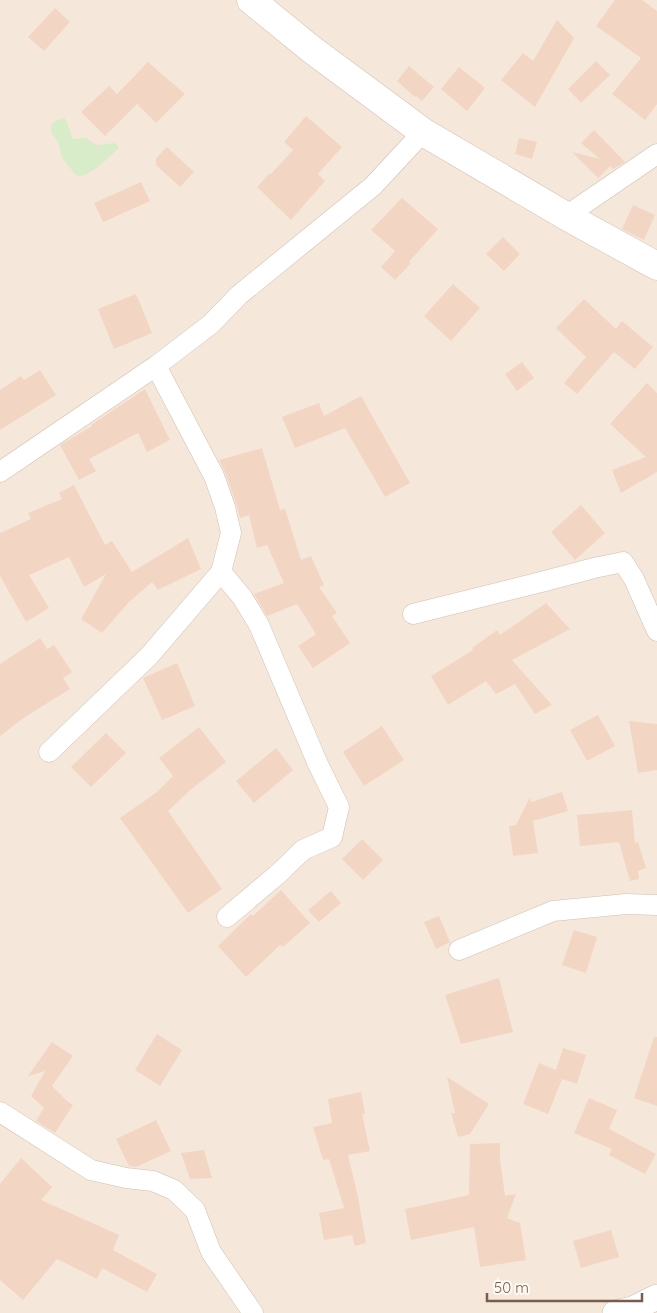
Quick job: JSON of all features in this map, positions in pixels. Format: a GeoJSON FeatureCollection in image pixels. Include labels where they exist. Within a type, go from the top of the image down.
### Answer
{"type":"FeatureCollection","features":[{"type":"Feature","properties":{"kind":"main road"},"geometry":{"type":"LineString","coordinates":[[251,0],[311,49],[424,132],[566,216],[657,266]]}},
{"type":"Feature","properties":{"kind":"street"},"geometry":{"type":"LineString","coordinates":[[0,472],[156,366],[211,324],[239,295],[373,186],[424,132]]}},
{"type":"Feature","properties":{"kind":"street"},"geometry":{"type":"LineString","coordinates":[[566,216],[657,154]]}},
{"type":"Feature","properties":{"kind":"street"},"geometry":{"type":"LineString","coordinates":[[49,752],[149,656],[221,572],[231,533],[225,507],[214,476],[156,366]]}},
{"type":"Feature","properties":{"kind":"street"},"geometry":{"type":"LineString","coordinates":[[413,614],[623,562],[634,579],[657,631]]}},
{"type":"Feature","properties":{"kind":"street"},"geometry":{"type":"LineString","coordinates":[[221,572],[242,597],[259,625],[338,807],[332,836],[302,850],[278,874],[227,917]]}},
{"type":"Feature","properties":{"kind":"street"},"geometry":{"type":"LineString","coordinates":[[459,950],[553,911],[626,904],[657,905]]}},
{"type":"Feature","properties":{"kind":"street"},"geometry":{"type":"LineString","coordinates":[[0,1112],[91,1170],[126,1178],[153,1181],[174,1190],[195,1210],[211,1252],[253,1313]]}},
{"type":"Feature","properties":{"kind":"street"},"geometry":{"type":"LineString","coordinates":[[615,1313],[633,1309],[657,1297]]}},
{"type":"Feature","properties":{"kind":"shaded area"},"geometry":{"type":"Polygon","coordinates":[[[0,0],[657,0],[657,1313],[0,1313],[0,0]]]}},
{"type":"Feature","properties":{"kind":"green space"},"geometry":{"type":"Polygon","coordinates":[[[65,118],[73,139],[86,138],[96,145],[115,143],[118,149],[92,171],[80,176],[76,175],[63,159],[57,140],[51,130],[51,125],[55,121],[65,118]]]}},
{"type":"Feature","properties":{"kind":"building"},"geometry":{"type":"Polygon","coordinates":[[[615,0],[642,0],[657,11],[657,104],[645,120],[612,94],[641,58],[596,26],[615,0]]]}},
{"type":"Feature","properties":{"kind":"building"},"geometry":{"type":"Polygon","coordinates":[[[55,8],[70,22],[44,51],[28,37],[55,8]]]}},
{"type":"Feature","properties":{"kind":"building"},"geometry":{"type":"Polygon","coordinates":[[[557,20],[574,38],[535,107],[501,80],[523,53],[533,61],[557,20]]]}},
{"type":"Feature","properties":{"kind":"building"},"geometry":{"type":"Polygon","coordinates":[[[596,61],[610,75],[581,103],[568,89],[596,61]]]}},
{"type":"Feature","properties":{"kind":"building"},"geometry":{"type":"Polygon","coordinates":[[[148,62],[185,94],[156,123],[137,104],[105,136],[81,112],[109,86],[117,94],[148,62]]]}},
{"type":"Feature","properties":{"kind":"building"},"geometry":{"type":"Polygon","coordinates":[[[409,66],[434,87],[422,101],[397,81],[409,66]]]}},
{"type":"Feature","properties":{"kind":"building"},"geometry":{"type":"Polygon","coordinates":[[[459,67],[485,88],[467,111],[441,89],[459,67]]]}},
{"type":"Feature","properties":{"kind":"building"},"geometry":{"type":"Polygon","coordinates":[[[306,116],[342,147],[318,174],[325,181],[291,220],[257,187],[293,150],[284,142],[306,116]]]}},
{"type":"Feature","properties":{"kind":"building"},"geometry":{"type":"Polygon","coordinates":[[[594,130],[625,162],[613,169],[610,166],[598,178],[572,152],[600,159],[581,143],[594,130]]]}},
{"type":"Feature","properties":{"kind":"building"},"geometry":{"type":"Polygon","coordinates":[[[519,138],[537,142],[532,159],[515,154],[519,138]]]}},
{"type":"Feature","properties":{"kind":"building"},"geometry":{"type":"Polygon","coordinates":[[[167,147],[194,172],[180,187],[156,165],[156,158],[167,147]]]}},
{"type":"Feature","properties":{"kind":"building"},"geometry":{"type":"Polygon","coordinates":[[[141,182],[150,201],[103,222],[94,203],[141,182]]]}},
{"type":"Feature","properties":{"kind":"building"},"geometry":{"type":"Polygon","coordinates":[[[402,198],[438,229],[395,280],[381,267],[395,251],[371,230],[402,198]]]}},
{"type":"Feature","properties":{"kind":"building"},"geometry":{"type":"Polygon","coordinates":[[[633,205],[655,215],[644,240],[622,229],[633,205]]]}},
{"type":"Feature","properties":{"kind":"building"},"geometry":{"type":"Polygon","coordinates":[[[503,237],[520,254],[504,271],[486,254],[503,237]]]}},
{"type":"Feature","properties":{"kind":"building"},"geometry":{"type":"Polygon","coordinates":[[[453,284],[480,308],[451,341],[424,316],[453,284]]]}},
{"type":"Feature","properties":{"kind":"building"},"geometry":{"type":"Polygon","coordinates":[[[136,294],[152,333],[114,349],[98,309],[136,294]]]}},
{"type":"Feature","properties":{"kind":"building"},"geometry":{"type":"Polygon","coordinates":[[[584,299],[616,329],[622,321],[653,347],[635,369],[614,352],[577,394],[564,383],[586,357],[556,328],[584,299]]]}},
{"type":"Feature","properties":{"kind":"building"},"geometry":{"type":"Polygon","coordinates":[[[522,362],[534,378],[517,391],[505,374],[522,362]]]}},
{"type":"Feature","properties":{"kind":"building"},"geometry":{"type":"Polygon","coordinates":[[[40,370],[56,395],[0,430],[0,390],[21,376],[24,380],[40,370]]]}},
{"type":"Feature","properties":{"kind":"building"},"geometry":{"type":"Polygon","coordinates":[[[647,383],[657,393],[657,472],[621,493],[612,470],[646,457],[610,424],[647,383]]]}},
{"type":"Feature","properties":{"kind":"building"},"geometry":{"type":"Polygon","coordinates":[[[145,389],[170,440],[147,452],[138,433],[89,459],[96,471],[79,480],[60,445],[92,426],[145,389]]]}},
{"type":"Feature","properties":{"kind":"building"},"geometry":{"type":"Polygon","coordinates":[[[361,396],[410,483],[385,497],[345,428],[295,448],[282,417],[319,403],[324,416],[361,396]]]}},
{"type":"Feature","properties":{"kind":"building"},"geometry":{"type":"Polygon","coordinates":[[[262,448],[280,510],[285,509],[301,560],[311,556],[324,585],[319,587],[337,613],[332,616],[350,643],[313,668],[298,646],[316,634],[297,604],[267,616],[254,594],[284,583],[267,545],[257,548],[249,515],[240,518],[225,472],[219,460],[262,448]]]}},
{"type":"Feature","properties":{"kind":"building"},"geometry":{"type":"Polygon","coordinates":[[[74,485],[105,545],[112,541],[132,572],[188,538],[201,569],[158,590],[152,582],[128,603],[102,633],[81,619],[106,574],[84,587],[69,557],[29,575],[49,608],[26,622],[0,576],[0,533],[31,519],[28,513],[62,499],[59,493],[74,485]]]}},
{"type":"Feature","properties":{"kind":"building"},"geometry":{"type":"Polygon","coordinates":[[[581,505],[605,533],[575,560],[551,532],[581,505]]]}},
{"type":"Feature","properties":{"kind":"building"},"geometry":{"type":"Polygon","coordinates":[[[546,603],[570,629],[512,660],[552,705],[535,714],[515,684],[496,694],[486,681],[448,705],[431,676],[473,650],[472,648],[497,630],[500,635],[546,603]]]}},
{"type":"Feature","properties":{"kind":"building"},"geometry":{"type":"Polygon","coordinates":[[[40,638],[47,649],[54,645],[72,672],[63,678],[70,689],[25,717],[0,736],[0,664],[40,638]]]}},
{"type":"Feature","properties":{"kind":"building"},"geometry":{"type":"Polygon","coordinates":[[[177,663],[195,706],[162,720],[143,678],[177,663]]]}},
{"type":"Feature","properties":{"kind":"building"},"geometry":{"type":"Polygon","coordinates":[[[598,715],[615,746],[587,761],[570,730],[598,715]]]}},
{"type":"Feature","properties":{"kind":"building"},"geometry":{"type":"Polygon","coordinates":[[[629,721],[657,724],[657,770],[638,773],[629,721]]]}},
{"type":"Feature","properties":{"kind":"building"},"geometry":{"type":"Polygon","coordinates":[[[382,726],[404,760],[364,786],[343,752],[382,726]]]}},
{"type":"Feature","properties":{"kind":"building"},"geometry":{"type":"Polygon","coordinates":[[[199,727],[226,762],[189,791],[168,811],[222,889],[188,913],[120,818],[157,792],[173,776],[159,758],[199,727]]]}},
{"type":"Feature","properties":{"kind":"building"},"geometry":{"type":"Polygon","coordinates":[[[106,733],[126,753],[91,787],[71,767],[106,733]]]}},
{"type":"Feature","properties":{"kind":"building"},"geometry":{"type":"Polygon","coordinates":[[[276,748],[293,770],[254,803],[236,781],[276,748]]]}},
{"type":"Feature","properties":{"kind":"building"},"geometry":{"type":"Polygon","coordinates":[[[562,792],[568,811],[533,821],[538,853],[513,856],[509,826],[516,825],[530,797],[531,802],[562,792]]]}},
{"type":"Feature","properties":{"kind":"building"},"geometry":{"type":"Polygon","coordinates":[[[632,810],[635,843],[638,842],[646,868],[638,871],[639,879],[630,881],[619,842],[580,846],[577,815],[632,810]]]}},
{"type":"Feature","properties":{"kind":"building"},"geometry":{"type":"Polygon","coordinates":[[[362,839],[383,860],[363,880],[342,859],[362,839]]]}},
{"type":"Feature","properties":{"kind":"building"},"geometry":{"type":"Polygon","coordinates":[[[281,890],[310,923],[283,947],[280,945],[246,977],[218,946],[251,914],[253,916],[281,890]]]}},
{"type":"Feature","properties":{"kind":"building"},"geometry":{"type":"Polygon","coordinates":[[[331,891],[341,903],[319,922],[308,910],[331,891]]]}},
{"type":"Feature","properties":{"kind":"building"},"geometry":{"type":"Polygon","coordinates":[[[439,916],[450,942],[436,949],[424,922],[439,916]]]}},
{"type":"Feature","properties":{"kind":"building"},"geometry":{"type":"Polygon","coordinates":[[[574,930],[597,937],[586,973],[562,965],[574,930]]]}},
{"type":"Feature","properties":{"kind":"building"},"geometry":{"type":"Polygon","coordinates":[[[499,978],[513,1032],[461,1044],[445,995],[499,978]]]}},
{"type":"Feature","properties":{"kind":"building"},"geometry":{"type":"Polygon","coordinates":[[[157,1034],[182,1050],[160,1086],[135,1070],[157,1034]]]}},
{"type":"Feature","properties":{"kind":"building"},"geometry":{"type":"Polygon","coordinates":[[[654,1037],[657,1037],[657,1106],[634,1098],[654,1037]]]}},
{"type":"Feature","properties":{"kind":"building"},"geometry":{"type":"Polygon","coordinates":[[[52,1042],[73,1056],[52,1086],[73,1105],[55,1133],[36,1121],[44,1108],[31,1096],[45,1071],[28,1076],[52,1042]]]}},
{"type":"Feature","properties":{"kind":"building"},"geometry":{"type":"Polygon","coordinates":[[[563,1048],[586,1055],[577,1084],[562,1079],[548,1114],[523,1104],[539,1063],[556,1070],[563,1048]]]}},
{"type":"Feature","properties":{"kind":"building"},"geometry":{"type":"Polygon","coordinates":[[[447,1077],[489,1104],[470,1134],[458,1137],[451,1113],[455,1113],[447,1077]]]}},
{"type":"Feature","properties":{"kind":"building"},"geometry":{"type":"Polygon","coordinates":[[[361,1092],[365,1114],[362,1114],[370,1151],[348,1155],[366,1243],[355,1246],[352,1235],[324,1240],[319,1213],[344,1208],[329,1159],[323,1160],[313,1127],[332,1123],[328,1099],[361,1092]]]}},
{"type":"Feature","properties":{"kind":"building"},"geometry":{"type":"Polygon","coordinates":[[[589,1098],[617,1110],[609,1129],[656,1154],[645,1174],[609,1155],[612,1149],[574,1133],[589,1098]]]}},
{"type":"Feature","properties":{"kind":"building"},"geometry":{"type":"Polygon","coordinates":[[[156,1120],[171,1151],[136,1167],[129,1166],[116,1139],[156,1120]]]}},
{"type":"Feature","properties":{"kind":"building"},"geometry":{"type":"Polygon","coordinates":[[[500,1143],[500,1159],[505,1196],[516,1194],[507,1218],[520,1223],[526,1260],[480,1267],[474,1227],[411,1240],[405,1209],[469,1195],[470,1144],[500,1143]]]}},
{"type":"Feature","properties":{"kind":"building"},"geometry":{"type":"Polygon","coordinates":[[[204,1150],[212,1178],[190,1179],[181,1153],[204,1150]]]}},
{"type":"Feature","properties":{"kind":"building"},"geometry":{"type":"Polygon","coordinates":[[[21,1158],[52,1187],[41,1200],[119,1235],[113,1250],[157,1274],[147,1292],[102,1268],[97,1279],[57,1259],[23,1300],[0,1280],[0,1184],[21,1158]]]}},
{"type":"Feature","properties":{"kind":"building"},"geometry":{"type":"Polygon","coordinates":[[[611,1230],[619,1257],[581,1268],[573,1241],[611,1230]]]}}]}
